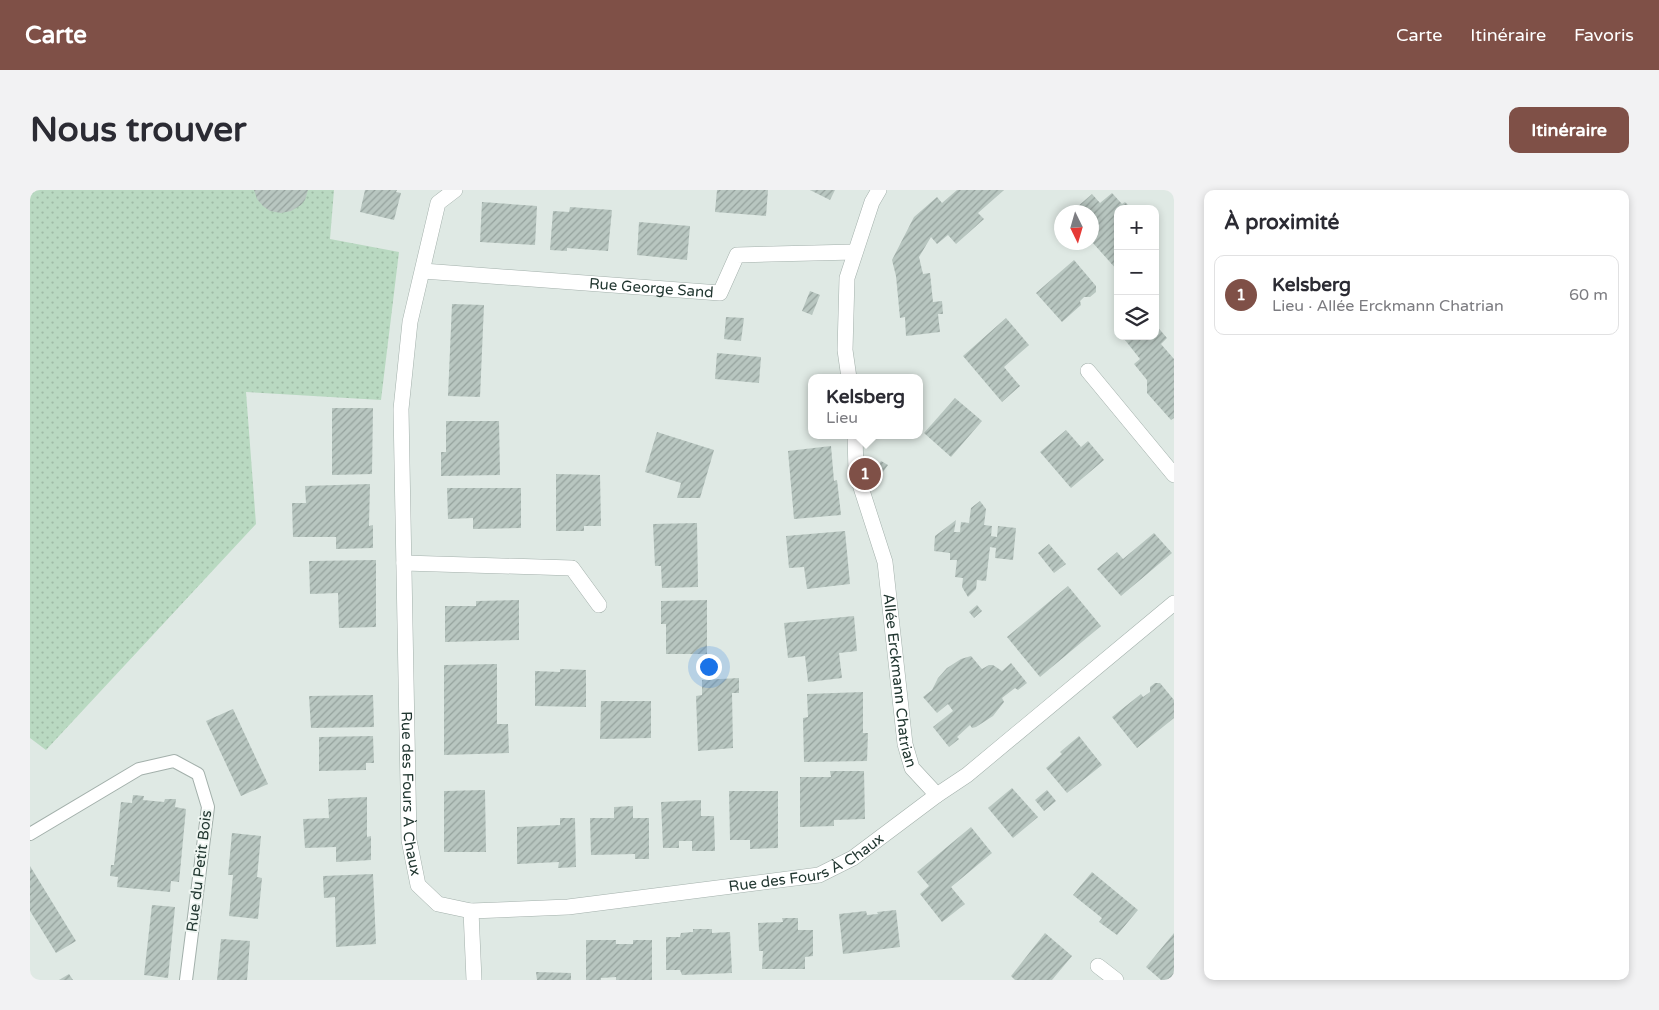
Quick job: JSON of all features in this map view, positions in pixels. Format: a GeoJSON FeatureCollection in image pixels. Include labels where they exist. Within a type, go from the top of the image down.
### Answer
{"type":"FeatureCollection","features":[{"type":"Feature","properties":{"kind":"street","name":"Rue des Fours À Chaux"},"geometry":{"type":"LineString","coordinates":[[455,190],[438,203],[410,322],[401,409],[409,840],[418,885],[438,904],[471,911],[568,907],[819,875],[853,858],[937,795]]}},
{"type":"Feature","properties":{"kind":"street"},"geometry":{"type":"LineString","coordinates":[[848,374],[845,350],[847,278],[872,202],[879,190]]}},
{"type":"Feature","properties":{"kind":"street","name":"Rue George Sand"},"geometry":{"type":"LineString","coordinates":[[423,271],[720,293],[736,255],[855,252]]}},
{"type":"Feature","properties":{"kind":"street"},"geometry":{"type":"LineString","coordinates":[[1088,371],[1174,476]]}},
{"type":"Feature","properties":{"kind":"street","name":"Allée Erckmann Chatrian"},"geometry":{"type":"LineString","coordinates":[[855,439],[856,472],[885,562],[905,744],[912,768],[937,795]]}},
{"type":"Feature","properties":{"kind":"street"},"geometry":{"type":"LineString","coordinates":[[404,563],[572,568],[598,604]]}},
{"type":"Feature","properties":{"kind":"street"},"geometry":{"type":"LineString","coordinates":[[937,795],[967,775],[1174,603]]}},
{"type":"Feature","properties":{"kind":"street"},"geometry":{"type":"LineString","coordinates":[[471,911],[474,980]]}},
{"type":"Feature","properties":{"kind":"street"},"geometry":{"type":"LineString","coordinates":[[1098,966],[1116,980]]}},
{"type":"Feature","properties":{"kind":"lane","name":"Rue du Petit Bois"},"geometry":{"type":"LineString","coordinates":[[30,834],[140,769],[174,761],[198,774],[208,806],[186,980]]}},
{"type":"Feature","properties":{"kind":"green space"},"geometry":{"type":"Polygon","coordinates":[[[30,190],[334,190],[330,239],[399,252],[381,400],[246,392],[256,524],[46,750],[30,738],[30,190]]]}},
{"type":"Feature","properties":{"kind":"building"},"geometry":{"type":"Polygon","coordinates":[[[254,190],[308,190],[305,200],[301,205],[291,211],[281,213],[270,211],[263,206],[257,199],[254,190]]]}},
{"type":"Feature","properties":{"kind":"building"},"geometry":{"type":"Polygon","coordinates":[[[365,190],[397,190],[396,192],[401,193],[394,220],[360,212],[365,190]]]}},
{"type":"Feature","properties":{"kind":"building"},"geometry":{"type":"Polygon","coordinates":[[[717,190],[768,190],[766,216],[715,212],[717,190]]]}},
{"type":"Feature","properties":{"kind":"building"},"geometry":{"type":"Polygon","coordinates":[[[810,190],[835,190],[830,200],[810,190]]]}},
{"type":"Feature","properties":{"kind":"building"},"geometry":{"type":"Polygon","coordinates":[[[957,190],[1004,190],[978,213],[984,219],[956,244],[948,235],[937,244],[931,237],[919,257],[923,274],[930,273],[933,302],[942,301],[943,314],[938,314],[940,332],[906,336],[905,317],[900,318],[896,276],[892,260],[914,217],[937,197],[942,203],[957,190]]]}},
{"type":"Feature","properties":{"kind":"building"},"geometry":{"type":"Polygon","coordinates":[[[1112,193],[1122,204],[1125,202],[1128,205],[1114,205],[1114,267],[1099,250],[1099,205],[1079,205],[1092,194],[1100,203],[1112,193]]]}},
{"type":"Feature","properties":{"kind":"building"},"geometry":{"type":"Polygon","coordinates":[[[482,202],[537,206],[535,245],[480,242],[482,202]]]}},
{"type":"Feature","properties":{"kind":"building"},"geometry":{"type":"Polygon","coordinates":[[[570,207],[612,210],[608,251],[567,248],[567,251],[550,250],[553,211],[569,212],[570,207]]]}},
{"type":"Feature","properties":{"kind":"building"},"geometry":{"type":"Polygon","coordinates":[[[639,222],[690,226],[687,260],[637,255],[639,222]]]}},
{"type":"Feature","properties":{"kind":"building"},"geometry":{"type":"Polygon","coordinates":[[[1074,260],[1096,286],[1096,292],[1090,297],[1084,297],[1080,301],[1081,305],[1062,322],[1036,293],[1074,260]]]}},
{"type":"Feature","properties":{"kind":"building"},"geometry":{"type":"Polygon","coordinates":[[[810,291],[820,295],[812,315],[802,311],[810,291]]]}},
{"type":"Feature","properties":{"kind":"building"},"geometry":{"type":"Polygon","coordinates":[[[452,304],[484,305],[480,397],[448,396],[452,304]]]}},
{"type":"Feature","properties":{"kind":"building"},"geometry":{"type":"Polygon","coordinates":[[[726,317],[744,318],[741,341],[724,339],[726,317]]]}},
{"type":"Feature","properties":{"kind":"building"},"geometry":{"type":"Polygon","coordinates":[[[1006,318],[1029,345],[1004,367],[1020,386],[1002,402],[963,356],[1006,318]]]}},
{"type":"Feature","properties":{"kind":"building"},"geometry":{"type":"Polygon","coordinates":[[[1159,329],[1167,338],[1161,344],[1174,359],[1174,418],[1171,420],[1147,393],[1147,380],[1134,364],[1140,359],[1125,340],[1159,340],[1159,329]]]}},
{"type":"Feature","properties":{"kind":"building"},"geometry":{"type":"Polygon","coordinates":[[[717,353],[761,357],[759,383],[715,379],[717,353]]]}},
{"type":"Feature","properties":{"kind":"building"},"geometry":{"type":"Polygon","coordinates":[[[955,398],[982,421],[951,457],[924,433],[955,398]]]}},
{"type":"Feature","properties":{"kind":"building"},"geometry":{"type":"Polygon","coordinates":[[[332,408],[373,408],[372,474],[332,475],[332,408]]]}},
{"type":"Feature","properties":{"kind":"building"},"geometry":{"type":"Polygon","coordinates":[[[446,421],[499,421],[500,475],[441,476],[441,452],[446,452],[446,421]]]}},
{"type":"Feature","properties":{"kind":"building"},"geometry":{"type":"Polygon","coordinates":[[[1066,430],[1081,447],[1088,441],[1104,460],[1071,488],[1040,452],[1066,430]]]}},
{"type":"Feature","properties":{"kind":"building"},"geometry":{"type":"Polygon","coordinates":[[[657,432],[714,450],[700,498],[677,498],[681,483],[645,472],[657,432]]]}},
{"type":"Feature","properties":{"kind":"building"},"geometry":{"type":"Polygon","coordinates":[[[831,446],[834,481],[837,480],[841,515],[794,519],[788,451],[831,446]]]}},
{"type":"Feature","properties":{"kind":"building"},"geometry":{"type":"Polygon","coordinates":[[[881,461],[888,465],[883,472],[876,468],[881,461]]]}},
{"type":"Feature","properties":{"kind":"building"},"geometry":{"type":"Polygon","coordinates":[[[556,474],[600,475],[601,526],[584,526],[584,531],[556,531],[556,474]]]}},
{"type":"Feature","properties":{"kind":"building"},"geometry":{"type":"Polygon","coordinates":[[[370,484],[369,526],[373,525],[373,548],[336,549],[336,537],[293,537],[292,503],[306,503],[305,486],[370,484]]]}},
{"type":"Feature","properties":{"kind":"building"},"geometry":{"type":"Polygon","coordinates":[[[447,488],[521,488],[521,528],[473,529],[473,518],[448,519],[447,488]]]}},
{"type":"Feature","properties":{"kind":"building"},"geometry":{"type":"Polygon","coordinates":[[[980,501],[986,509],[984,525],[992,526],[991,536],[997,537],[998,526],[1016,528],[1013,560],[995,558],[996,548],[990,547],[986,581],[977,580],[976,589],[968,597],[962,587],[963,578],[955,577],[957,560],[950,560],[950,553],[934,551],[935,536],[956,520],[954,532],[960,532],[961,522],[969,523],[971,508],[980,501]]]}},
{"type":"Feature","properties":{"kind":"building"},"geometry":{"type":"Polygon","coordinates":[[[697,523],[698,587],[662,588],[661,566],[655,566],[653,524],[697,523]]]}},
{"type":"Feature","properties":{"kind":"building"},"geometry":{"type":"Polygon","coordinates":[[[845,531],[850,584],[807,589],[804,567],[789,568],[786,536],[845,531]]]}},
{"type":"Feature","properties":{"kind":"building"},"geometry":{"type":"Polygon","coordinates":[[[1154,533],[1172,553],[1121,596],[1097,569],[1117,552],[1123,559],[1154,533]]]}},
{"type":"Feature","properties":{"kind":"building"},"geometry":{"type":"Polygon","coordinates":[[[1049,544],[1066,564],[1054,573],[1038,553],[1049,544]]]}},
{"type":"Feature","properties":{"kind":"building"},"geometry":{"type":"Polygon","coordinates":[[[376,560],[376,627],[339,628],[338,593],[310,594],[309,561],[376,560]]]}},
{"type":"Feature","properties":{"kind":"building"},"geometry":{"type":"Polygon","coordinates":[[[1068,586],[1101,626],[1040,677],[1007,637],[1068,586]]]}},
{"type":"Feature","properties":{"kind":"building"},"geometry":{"type":"Polygon","coordinates":[[[519,600],[519,640],[445,642],[445,606],[476,606],[476,601],[519,600]]]}},
{"type":"Feature","properties":{"kind":"building"},"geometry":{"type":"Polygon","coordinates":[[[707,600],[707,654],[666,654],[666,624],[661,624],[661,601],[707,600]]]}},
{"type":"Feature","properties":{"kind":"building"},"geometry":{"type":"Polygon","coordinates":[[[977,605],[982,611],[974,618],[969,612],[977,605]]]}},
{"type":"Feature","properties":{"kind":"building"},"geometry":{"type":"Polygon","coordinates":[[[854,616],[857,651],[839,653],[842,678],[808,682],[805,656],[788,658],[784,623],[854,616]]]}},
{"type":"Feature","properties":{"kind":"building"},"geometry":{"type":"Polygon","coordinates":[[[971,656],[982,669],[993,665],[1002,671],[1011,663],[1027,683],[1018,690],[1015,688],[1002,698],[1004,702],[993,716],[976,727],[972,728],[970,725],[957,737],[959,739],[949,747],[933,727],[953,711],[948,704],[937,713],[923,697],[932,690],[938,678],[947,668],[961,659],[971,656]]]}},
{"type":"Feature","properties":{"kind":"building"},"geometry":{"type":"Polygon","coordinates":[[[497,664],[497,724],[508,724],[509,753],[444,755],[444,665],[497,664]]]}},
{"type":"Feature","properties":{"kind":"building"},"geometry":{"type":"Polygon","coordinates":[[[560,669],[586,670],[586,707],[535,706],[535,671],[560,672],[560,669]]]}},
{"type":"Feature","properties":{"kind":"building"},"geometry":{"type":"Polygon","coordinates":[[[739,678],[739,693],[732,693],[733,748],[698,751],[696,696],[702,695],[702,680],[739,678]]]}},
{"type":"Feature","properties":{"kind":"building"},"geometry":{"type":"Polygon","coordinates":[[[1155,683],[1160,683],[1174,700],[1174,718],[1137,748],[1112,717],[1141,694],[1143,697],[1150,692],[1150,687],[1155,683]]]}},
{"type":"Feature","properties":{"kind":"building"},"geometry":{"type":"Polygon","coordinates":[[[863,692],[863,733],[868,733],[867,761],[804,762],[803,718],[808,717],[807,694],[863,692]]]}},
{"type":"Feature","properties":{"kind":"building"},"geometry":{"type":"Polygon","coordinates":[[[373,695],[374,727],[311,728],[309,696],[373,695]]]}},
{"type":"Feature","properties":{"kind":"building"},"geometry":{"type":"Polygon","coordinates":[[[601,701],[651,701],[651,738],[600,739],[601,701]]]}},
{"type":"Feature","properties":{"kind":"building"},"geometry":{"type":"Polygon","coordinates":[[[233,709],[268,784],[241,796],[206,721],[233,709]]]}},
{"type":"Feature","properties":{"kind":"building"},"geometry":{"type":"Polygon","coordinates":[[[373,736],[374,763],[366,763],[366,770],[319,771],[319,737],[373,736]]]}},
{"type":"Feature","properties":{"kind":"building"},"geometry":{"type":"Polygon","coordinates":[[[1079,736],[1102,765],[1067,793],[1046,768],[1062,754],[1060,752],[1079,736]]]}},
{"type":"Feature","properties":{"kind":"building"},"geometry":{"type":"Polygon","coordinates":[[[830,771],[864,771],[865,819],[834,820],[834,826],[800,827],[800,777],[831,777],[830,771]]]}},
{"type":"Feature","properties":{"kind":"building"},"geometry":{"type":"Polygon","coordinates":[[[1012,788],[1038,817],[1013,838],[988,808],[1012,788]]]}},
{"type":"Feature","properties":{"kind":"building"},"geometry":{"type":"Polygon","coordinates":[[[485,790],[486,852],[444,852],[444,791],[485,790]]]}},
{"type":"Feature","properties":{"kind":"building"},"geometry":{"type":"Polygon","coordinates":[[[1047,790],[1056,801],[1044,811],[1035,800],[1047,790]]]}},
{"type":"Feature","properties":{"kind":"building"},"geometry":{"type":"Polygon","coordinates":[[[729,791],[778,791],[778,848],[750,849],[750,840],[730,840],[729,791]]]}},
{"type":"Feature","properties":{"kind":"building"},"geometry":{"type":"Polygon","coordinates":[[[133,795],[144,796],[143,800],[164,802],[165,799],[176,799],[175,807],[186,809],[179,882],[171,881],[170,892],[117,887],[118,877],[110,876],[111,865],[114,865],[121,802],[132,803],[133,795]]]}},
{"type":"Feature","properties":{"kind":"building"},"geometry":{"type":"Polygon","coordinates":[[[367,797],[367,837],[371,836],[371,860],[336,862],[336,847],[305,848],[303,819],[329,818],[328,799],[367,797]]]}},
{"type":"Feature","properties":{"kind":"building"},"geometry":{"type":"Polygon","coordinates":[[[701,800],[701,816],[714,816],[715,851],[692,851],[692,841],[679,841],[679,848],[663,848],[661,802],[701,800]]]}},
{"type":"Feature","properties":{"kind":"building"},"geometry":{"type":"Polygon","coordinates":[[[633,806],[633,818],[649,818],[649,859],[635,859],[635,854],[591,855],[590,818],[614,818],[614,807],[633,806]]]}},
{"type":"Feature","properties":{"kind":"building"},"geometry":{"type":"Polygon","coordinates":[[[560,818],[575,818],[576,867],[558,868],[559,862],[517,864],[517,827],[560,825],[560,818]]]}},
{"type":"Feature","properties":{"kind":"building"},"geometry":{"type":"Polygon","coordinates":[[[971,827],[992,853],[951,887],[965,904],[942,922],[920,894],[929,886],[917,872],[971,827]]]}},
{"type":"Feature","properties":{"kind":"building"},"geometry":{"type":"Polygon","coordinates":[[[232,833],[261,836],[257,877],[262,878],[258,919],[229,916],[233,875],[228,875],[232,833]]]}},
{"type":"Feature","properties":{"kind":"building"},"geometry":{"type":"Polygon","coordinates":[[[30,866],[76,941],[56,953],[30,911],[30,866]]]}},
{"type":"Feature","properties":{"kind":"building"},"geometry":{"type":"Polygon","coordinates":[[[1092,872],[1138,910],[1117,935],[1099,922],[1102,918],[1073,895],[1092,872]]]}},
{"type":"Feature","properties":{"kind":"building"},"geometry":{"type":"Polygon","coordinates":[[[373,874],[376,944],[336,947],[335,897],[324,898],[323,876],[373,874]]]}},
{"type":"Feature","properties":{"kind":"building"},"geometry":{"type":"Polygon","coordinates":[[[152,905],[175,907],[168,978],[144,975],[152,905]]]}},
{"type":"Feature","properties":{"kind":"building"},"geometry":{"type":"Polygon","coordinates":[[[896,910],[900,947],[843,954],[839,914],[866,911],[867,915],[896,910]]]}},
{"type":"Feature","properties":{"kind":"building"},"geometry":{"type":"Polygon","coordinates":[[[782,918],[798,918],[798,930],[813,930],[813,956],[805,957],[805,969],[762,969],[763,951],[759,951],[758,923],[783,922],[782,918]]]}},
{"type":"Feature","properties":{"kind":"building"},"geometry":{"type":"Polygon","coordinates":[[[693,929],[712,929],[712,933],[730,932],[732,973],[682,975],[680,970],[666,970],[666,937],[680,937],[681,933],[693,932],[693,929]]]}},
{"type":"Feature","properties":{"kind":"building"},"geometry":{"type":"Polygon","coordinates":[[[1045,933],[1072,956],[1052,980],[1015,980],[1011,976],[1045,933]]]}},
{"type":"Feature","properties":{"kind":"building"},"geometry":{"type":"Polygon","coordinates":[[[1174,933],[1174,980],[1161,980],[1146,967],[1174,933]]]}},
{"type":"Feature","properties":{"kind":"building"},"geometry":{"type":"Polygon","coordinates":[[[221,939],[250,941],[247,980],[217,980],[221,939]]]}},
{"type":"Feature","properties":{"kind":"building"},"geometry":{"type":"Polygon","coordinates":[[[586,940],[616,940],[616,944],[633,944],[633,940],[652,940],[652,980],[616,980],[616,977],[586,980],[586,940]]]}},
{"type":"Feature","properties":{"kind":"building"},"geometry":{"type":"Polygon","coordinates":[[[536,972],[571,973],[571,980],[537,980],[536,972]]]}},
{"type":"Feature","properties":{"kind":"building"},"geometry":{"type":"Polygon","coordinates":[[[69,974],[73,980],[59,980],[69,974]]]}},
{"type":"Feature","properties":{"kind":"place","name":"Kelsberg"},"geometry":{"type":"Point","coordinates":[865,474]}}]}
